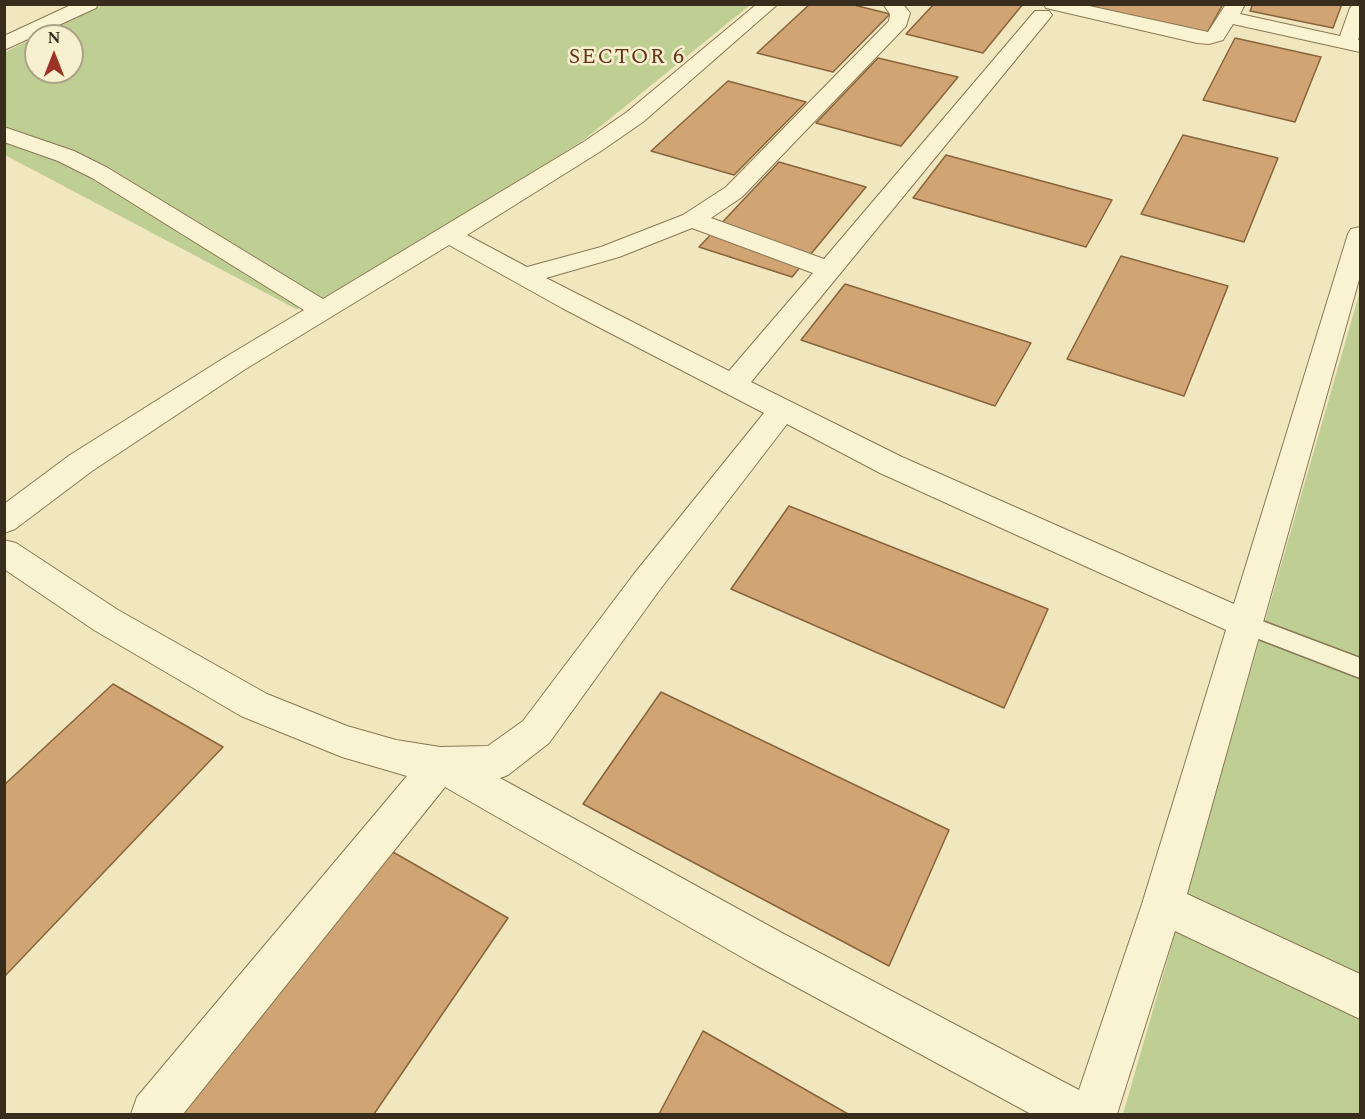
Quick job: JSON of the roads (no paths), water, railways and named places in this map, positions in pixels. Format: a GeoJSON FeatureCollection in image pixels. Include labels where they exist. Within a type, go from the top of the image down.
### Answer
{"type":"FeatureCollection","features":[{"type":"Feature","properties":{"kind":"street"},"geometry":{"type":"LineString","coordinates":[[5,43],[89,4]]}},
{"type":"Feature","properties":{"kind":"street"},"geometry":{"type":"LineString","coordinates":[[4,521],[81,463],[234,364],[575,158],[635,117],[770,4]]}},
{"type":"Feature","properties":{"kind":"street"},"geometry":{"type":"LineString","coordinates":[[523,276],[610,252],[692,220],[734,192],[899,22],[900,13],[892,4]]}},
{"type":"Feature","properties":{"kind":"street"},"geometry":{"type":"LineString","coordinates":[[734,384],[1047,10],[1197,37],[1216,36],[1232,11],[1354,44],[1360,8]]}},
{"type":"Feature","properties":{"kind":"street"},"geometry":{"type":"LineString","coordinates":[[4,134],[66,156],[100,172],[322,310]]}},
{"type":"Feature","properties":{"kind":"street"},"geometry":{"type":"LineString","coordinates":[[692,220],[829,270]]}},
{"type":"Feature","properties":{"kind":"street"},"geometry":{"type":"LineString","coordinates":[[1094,1114],[1163,904],[1360,234]]}},
{"type":"Feature","properties":{"kind":"street"},"geometry":{"type":"LineString","coordinates":[[449,236],[891,465],[1246,624]]}},
{"type":"Feature","properties":{"kind":"street"},"geometry":{"type":"LineString","coordinates":[[4,552],[106,620],[254,705],[342,741],[396,757],[440,764],[495,763],[536,732],[646,583],[782,410]]}},
{"type":"Feature","properties":{"kind":"street"},"geometry":{"type":"LineString","coordinates":[[154,1114],[440,764]]}},
{"type":"Feature","properties":{"kind":"street"},"geometry":{"type":"LineString","coordinates":[[440,764],[767,948],[1077,1114]]}},
{"type":"Feature","properties":{"kind":"street"},"geometry":{"type":"LineString","coordinates":[[1163,904],[1360,997]]}},
{"type":"Feature","properties":{"kind":"lane"},"geometry":{"type":"LineString","coordinates":[[1246,624],[1360,668]]}},
{"type":"Feature","properties":{"kind":"district","name":"SECTOR 6"},"geometry":{"type":"Point","coordinates":[627,59]}}]}
